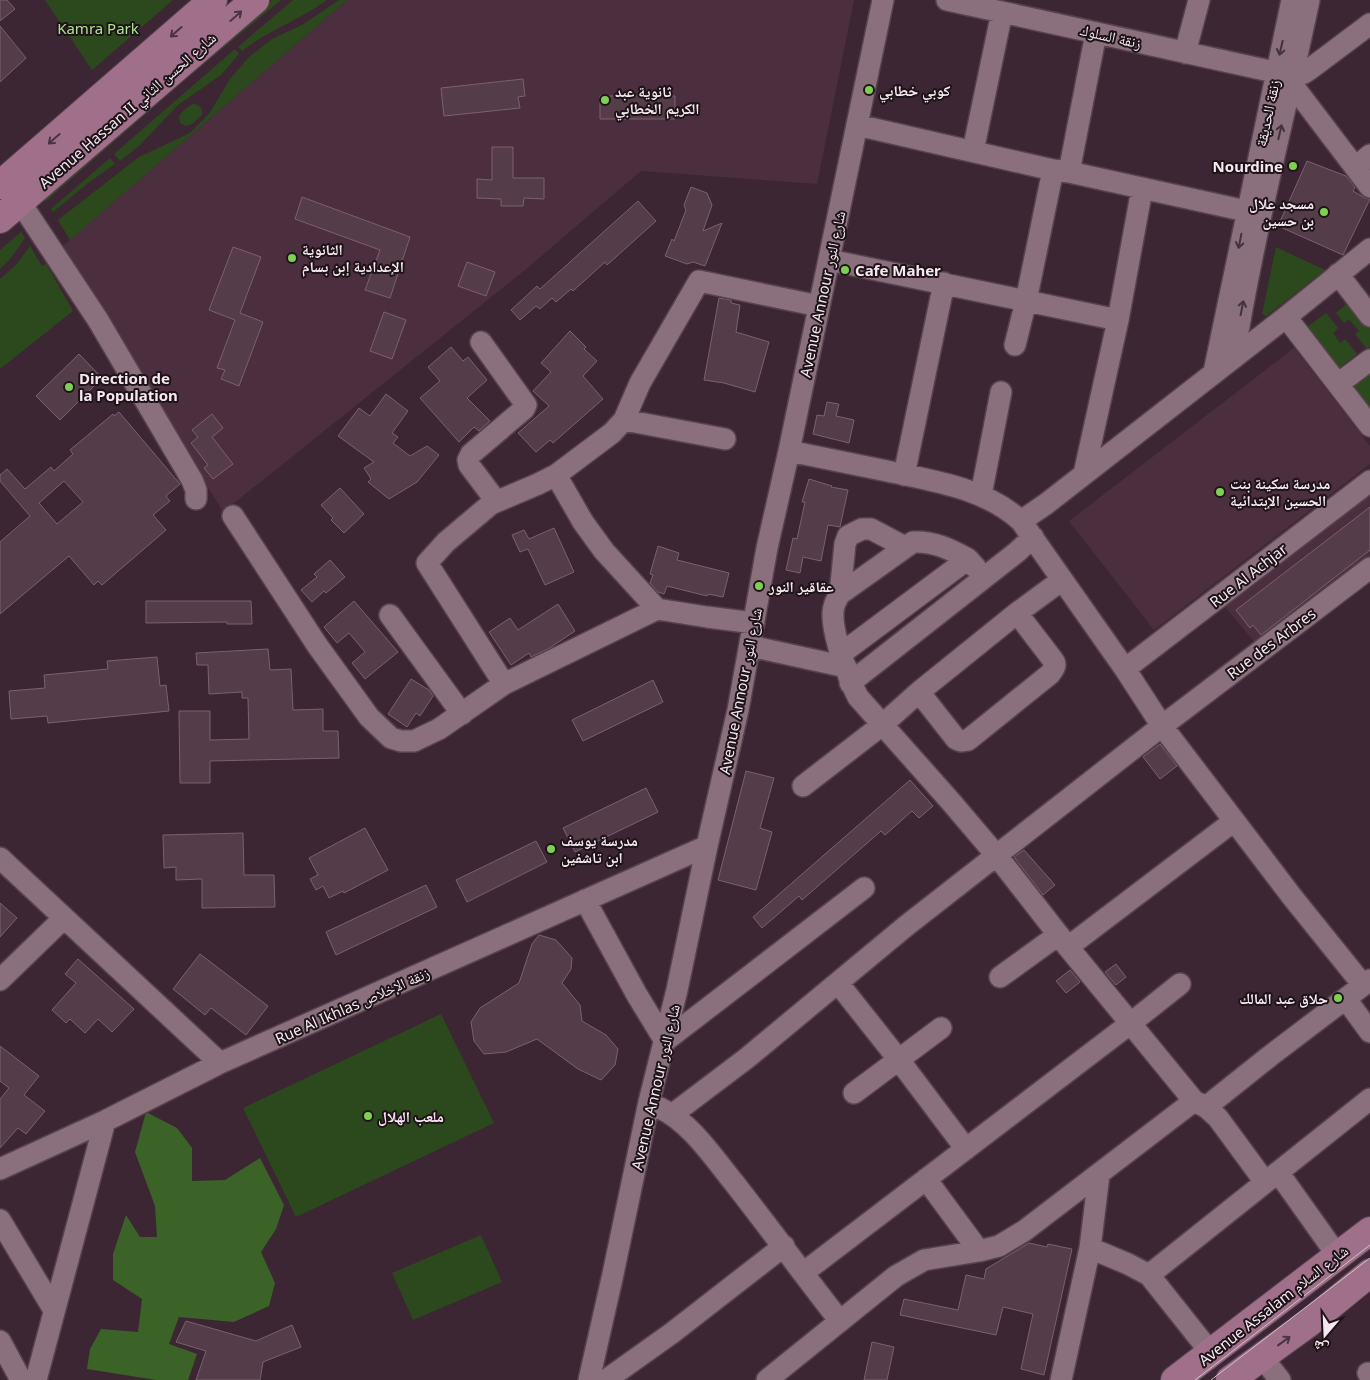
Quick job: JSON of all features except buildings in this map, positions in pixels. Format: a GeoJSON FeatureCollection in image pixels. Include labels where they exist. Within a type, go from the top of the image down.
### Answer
{"type":"FeatureCollection","features":[{"type":"Feature","properties":{"kind":"main road","name":"Avenue Hassan II شارع الحسن الثاني"},"geometry":{"type":"LineString","coordinates":[[6,202],[213,0]]}},
{"type":"Feature","properties":{"kind":"main road","name":"Avenue Hassan II شارع الحسن الثاني"},"geometry":{"type":"LineString","coordinates":[[6,202],[255,0]]}},
{"type":"Feature","properties":{"kind":"main road","name":"Avenue Assalam شارع السلام"},"geometry":{"type":"LineString","coordinates":[[1175,1380],[1370,1231]]}},
{"type":"Feature","properties":{"kind":"main road"},"geometry":{"type":"LineString","coordinates":[[1230,1380],[1310,1322],[1370,1273]]}},
{"type":"Feature","properties":{"kind":"street","name":"Avenue Annour شارع النور"},"geometry":{"type":"LineString","coordinates":[[589,1380],[649,1102],[678,990],[707,846],[738,710],[767,548],[883,0]]}},
{"type":"Feature","properties":{"kind":"street","name":"زنقة السلوك"},"geometry":{"type":"LineString","coordinates":[[947,0],[1287,77]]}},
{"type":"Feature","properties":{"kind":"street"},"geometry":{"type":"LineString","coordinates":[[1185,53],[1198,0]]}},
{"type":"Feature","properties":{"kind":"street","name":"زنقة الحديقة"},"geometry":{"type":"LineString","coordinates":[[1234,356],[1287,77],[1292,0]]}},
{"type":"Feature","properties":{"kind":"street","name":"زنقة الحديقة"},"geometry":{"type":"LineString","coordinates":[[1214,372],[1246,211],[1309,0]]}},
{"type":"Feature","properties":{"kind":"street"},"geometry":{"type":"LineString","coordinates":[[973,151],[1002,12]]}},
{"type":"Feature","properties":{"kind":"street"},"geometry":{"type":"LineString","coordinates":[[1287,77],[1298,75],[1310,69],[1370,24]]}},
{"type":"Feature","properties":{"kind":"street"},"geometry":{"type":"LineString","coordinates":[[1015,345],[1096,33]]}},
{"type":"Feature","properties":{"kind":"street"},"geometry":{"type":"LineString","coordinates":[[1287,77],[1363,161],[1370,186]]}},
{"type":"Feature","properties":{"kind":"street"},"geometry":{"type":"LineString","coordinates":[[857,125],[1142,190],[1246,211]]}},
{"type":"Feature","properties":{"kind":"street"},"geometry":{"type":"LineString","coordinates":[[1084,474],[1118,320],[1142,190]]}},
{"type":"Feature","properties":{"kind":"street"},"geometry":{"type":"LineString","coordinates":[[6,202],[98,320],[192,480],[196,490],[196,499]]}},
{"type":"Feature","properties":{"kind":"street"},"geometry":{"type":"LineString","coordinates":[[750,646],[846,667],[985,577],[1027,529],[1084,474],[1286,317],[1370,249]]}},
{"type":"Feature","properties":{"kind":"street"},"geometry":{"type":"LineString","coordinates":[[829,260],[1118,320]]}},
{"type":"Feature","properties":{"kind":"street"},"geometry":{"type":"LineString","coordinates":[[1338,274],[1370,316]]}},
{"type":"Feature","properties":{"kind":"street"},"geometry":{"type":"LineString","coordinates":[[504,684],[427,564],[446,542],[491,504],[538,484],[556,474],[612,433],[624,420],[640,383],[699,281],[819,306]]}},
{"type":"Feature","properties":{"kind":"street"},"geometry":{"type":"LineString","coordinates":[[904,475],[944,283]]}},
{"type":"Feature","properties":{"kind":"street"},"geometry":{"type":"LineString","coordinates":[[1286,317],[1370,426]]}},
{"type":"Feature","properties":{"kind":"street"},"geometry":{"type":"LineString","coordinates":[[481,342],[526,405],[524,409],[471,454],[468,460],[468,465],[496,501]]}},
{"type":"Feature","properties":{"kind":"street"},"geometry":{"type":"LineString","coordinates":[[1338,384],[1370,360]]}},
{"type":"Feature","properties":{"kind":"street"},"geometry":{"type":"LineString","coordinates":[[981,495],[1001,392]]}},
{"type":"Feature","properties":{"kind":"street"},"geometry":{"type":"LineString","coordinates":[[624,420],[725,439]]}},
{"type":"Feature","properties":{"kind":"street"},"geometry":{"type":"LineString","coordinates":[[767,1380],[840,1320],[911,1266],[924,1260],[999,1246],[1024,1231],[1099,1175],[1270,1056],[1367,982],[1234,821],[1167,722],[1125,669],[1027,529],[1010,511],[981,495],[946,484],[789,451]]}},
{"type":"Feature","properties":{"kind":"street"},"geometry":{"type":"LineString","coordinates":[[556,474],[583,522],[604,551],[658,609]]}},
{"type":"Feature","properties":{"kind":"street","name":"Rue Al Achjar"},"geometry":{"type":"LineString","coordinates":[[1125,669],[1370,481]]}},
{"type":"Feature","properties":{"kind":"street"},"geometry":{"type":"LineString","coordinates":[[233,516],[317,646],[369,717],[390,738],[401,741],[414,741],[440,729],[504,684],[658,609],[707,618],[754,623]]}},
{"type":"Feature","properties":{"kind":"street"},"geometry":{"type":"LineString","coordinates":[[905,547],[871,529],[862,529],[848,536],[845,544],[840,594],[833,612],[835,632],[858,697],[952,803],[1063,941],[1200,1104],[1218,1118],[1272,1177],[1337,1255]]}},
{"type":"Feature","properties":{"kind":"street"},"geometry":{"type":"LineString","coordinates":[[840,594],[913,542],[925,542],[952,551],[968,559],[985,577]]}},
{"type":"Feature","properties":{"kind":"street"},"geometry":{"type":"LineString","coordinates":[[846,667],[968,559]]}},
{"type":"Feature","properties":{"kind":"street","name":"Rue des Arbres"},"geometry":{"type":"LineString","coordinates":[[673,1114],[747,1058],[906,926],[1167,722],[1370,568]]}},
{"type":"Feature","properties":{"kind":"street"},"geometry":{"type":"LineString","coordinates":[[803,786],[882,725],[919,692],[1017,613],[1062,580]]}},
{"type":"Feature","properties":{"kind":"street"},"geometry":{"type":"LineString","coordinates":[[919,692],[953,736],[958,740],[965,741],[1050,674],[1056,663],[1017,613]]}},
{"type":"Feature","properties":{"kind":"street"},"geometry":{"type":"LineString","coordinates":[[390,615],[462,714]]}},
{"type":"Feature","properties":{"kind":"street"},"geometry":{"type":"LineString","coordinates":[[1000,978],[1063,941],[1234,821]]}},
{"type":"Feature","properties":{"kind":"street","name":"Rue Al Ikhlas زنقة الإخلاص"},"geometry":{"type":"LineString","coordinates":[[0,1168],[105,1121],[220,1063],[707,846]]}},
{"type":"Feature","properties":{"kind":"street"},"geometry":{"type":"LineString","coordinates":[[0,858],[220,1063]]}},
{"type":"Feature","properties":{"kind":"street"},"geometry":{"type":"LineString","coordinates":[[585,900],[637,995],[665,1041],[864,888]]}},
{"type":"Feature","properties":{"kind":"street"},"geometry":{"type":"LineString","coordinates":[[0,980],[64,918]]}},
{"type":"Feature","properties":{"kind":"street"},"geometry":{"type":"LineString","coordinates":[[838,983],[966,1149]]}},
{"type":"Feature","properties":{"kind":"street"},"geometry":{"type":"LineString","coordinates":[[803,1273],[1180,984]]}},
{"type":"Feature","properties":{"kind":"street"},"geometry":{"type":"LineString","coordinates":[[1346,999],[1370,1032]]}},
{"type":"Feature","properties":{"kind":"street"},"geometry":{"type":"LineString","coordinates":[[854,1093],[940,1028]]}},
{"type":"Feature","properties":{"kind":"street"},"geometry":{"type":"LineString","coordinates":[[1149,1276],[1370,1100]]}},
{"type":"Feature","properties":{"kind":"street"},"geometry":{"type":"LineString","coordinates":[[649,1102],[673,1114],[705,1146],[840,1320]]}},
{"type":"Feature","properties":{"kind":"street"},"geometry":{"type":"LineString","coordinates":[[36,1380],[105,1121]]}},
{"type":"Feature","properties":{"kind":"street"},"geometry":{"type":"LineString","coordinates":[[1061,1380],[1090,1248],[1099,1175]]}},
{"type":"Feature","properties":{"kind":"street"},"geometry":{"type":"LineString","coordinates":[[926,1179],[979,1251]]}},
{"type":"Feature","properties":{"kind":"street"},"geometry":{"type":"LineString","coordinates":[[0,1220],[54,1310]]}},
{"type":"Feature","properties":{"kind":"street"},"geometry":{"type":"LineString","coordinates":[[606,1380],[672,1333],[784,1246]]}},
{"type":"Feature","properties":{"kind":"street"},"geometry":{"type":"LineString","coordinates":[[1090,1248],[1128,1264],[1149,1276],[1211,1353]]}},
{"type":"Feature","properties":{"kind":"street"},"geometry":{"type":"LineString","coordinates":[[0,1341],[21,1380]]}},
{"type":"Feature","properties":{"kind":"street"},"geometry":{"type":"LineString","coordinates":[[1262,1356],[1280,1380]]}},
{"type":"Feature","properties":{"kind":"shaded area"},"geometry":{"type":"Polygon","coordinates":[[[347,0],[854,0],[817,184],[641,171],[525,270],[223,512],[63,246],[347,0]]]}},
{"type":"Feature","properties":{"kind":"shaded area","name":"مدرسة سكينة بنت الحسين الإبتدائية"},"geometry":{"type":"Polygon","coordinates":[[[1294,348],[1370,446],[1370,464],[1154,630],[1069,521],[1294,348]]]}},
{"type":"Feature","properties":{"kind":"shaded area"},"geometry":{"type":"Polygon","coordinates":[[[1370,485],[1370,563],[1258,646],[1220,601],[1370,485]]]}},
{"type":"Feature","properties":{"kind":"green space","name":"Kamra Park"},"geometry":{"type":"Polygon","coordinates":[[[45,0],[173,0],[92,70],[45,0]]]}},
{"type":"Feature","properties":{"kind":"green space"},"geometry":{"type":"Polygon","coordinates":[[[272,0],[281,0],[169,93],[165,89],[272,0]]]}},
{"type":"Feature","properties":{"kind":"green space"},"geometry":{"type":"Polygon","coordinates":[[[293,0],[327,0],[262,37],[242,51],[238,47],[293,0]]]}},
{"type":"Feature","properties":{"kind":"green space"},"geometry":{"type":"Polygon","coordinates":[[[339,0],[347,0],[70,240],[58,220],[139,157],[190,133],[209,114],[230,79],[249,57],[272,39],[302,25],[339,0]]]}},
{"type":"Feature","properties":{"kind":"green space"},"geometry":{"type":"Polygon","coordinates":[[[235,49],[239,54],[221,75],[178,105],[140,145],[120,161],[114,154],[235,49]]]}},
{"type":"Feature","properties":{"kind":"green space"},"geometry":{"type":"Polygon","coordinates":[[[162,92],[165,97],[46,201],[42,196],[162,92]]]}},
{"type":"Feature","properties":{"kind":"green space"},"geometry":{"type":"Polygon","coordinates":[[[192,104],[200,107],[202,115],[192,124],[186,126],[180,123],[179,116],[192,104]]]}},
{"type":"Feature","properties":{"kind":"green space"},"geometry":{"type":"Polygon","coordinates":[[[110,158],[115,164],[88,183],[53,212],[51,209],[110,158]]]}},
{"type":"Feature","properties":{"kind":"green space"},"geometry":{"type":"Polygon","coordinates":[[[21,232],[25,238],[11,258],[0,269],[0,250],[21,232]]]}},
{"type":"Feature","properties":{"kind":"green space"},"geometry":{"type":"Polygon","coordinates":[[[30,246],[42,266],[46,264],[73,311],[0,369],[0,279],[16,265],[30,246]]]}},
{"type":"Feature","properties":{"kind":"green space"},"geometry":{"type":"Polygon","coordinates":[[[1276,247],[1325,270],[1266,316],[1262,314],[1276,247]]]}},
{"type":"Feature","properties":{"kind":"green space"},"geometry":{"type":"Polygon","coordinates":[[[1350,301],[1370,325],[1370,347],[1367,349],[1355,334],[1359,331],[1349,319],[1344,323],[1336,313],[1350,301]]]}},
{"type":"Feature","properties":{"kind":"green space"},"geometry":{"type":"Polygon","coordinates":[[[1326,313],[1338,328],[1333,333],[1340,343],[1345,339],[1357,354],[1339,368],[1307,327],[1326,313]]]}},
{"type":"Feature","properties":{"kind":"green space"},"geometry":{"type":"Polygon","coordinates":[[[1366,369],[1370,374],[1370,410],[1349,382],[1366,369]]]}},
{"type":"Feature","properties":{"kind":"green space","name":"ملعب الهلال"},"geometry":{"type":"Polygon","coordinates":[[[441,1014],[494,1123],[296,1217],[243,1108],[441,1014]]]}},
{"type":"Feature","properties":{"kind":"green space"},"geometry":{"type":"Polygon","coordinates":[[[146,1112],[177,1128],[192,1148],[192,1181],[225,1180],[260,1158],[284,1205],[276,1229],[261,1252],[275,1283],[269,1306],[234,1322],[179,1317],[169,1344],[197,1354],[188,1380],[156,1380],[87,1369],[90,1349],[101,1329],[138,1332],[142,1299],[113,1280],[113,1254],[126,1215],[140,1237],[157,1237],[155,1206],[135,1152],[146,1112]]]}},
{"type":"Feature","properties":{"kind":"green space"},"geometry":{"type":"Polygon","coordinates":[[[481,1235],[502,1282],[413,1320],[392,1273],[481,1235]]]}},
{"type":"Feature","properties":{"kind":"tram line"},"geometry":{"type":"LineString","coordinates":[[1195,1380],[1370,1245]]}},
{"type":"Feature","properties":{"kind":"tram line"},"geometry":{"type":"LineString","coordinates":[[1211,1380],[1370,1258]]}},
{"type":"Feature","properties":{"kind":"place","name":"كوبي خطابي"},"geometry":{"type":"Point","coordinates":[869,90]}},
{"type":"Feature","properties":{"kind":"place","name":"ثانوية عبد الكريم الخطابي"},"geometry":{"type":"Point","coordinates":[605,100]}},
{"type":"Feature","properties":{"kind":"place","name":"Nourdine"},"geometry":{"type":"Point","coordinates":[1293,166]}},
{"type":"Feature","properties":{"kind":"place","name":"مسجد علال بن حسين"},"geometry":{"type":"Point","coordinates":[1324,212]}},
{"type":"Feature","properties":{"kind":"place","name":"الثانوية الإعدادية إبن بسام"},"geometry":{"type":"Point","coordinates":[292,258]}},
{"type":"Feature","properties":{"kind":"place","name":"Cafe Maher"},"geometry":{"type":"Point","coordinates":[845,270]}},
{"type":"Feature","properties":{"kind":"place","name":"Direction de la Population"},"geometry":{"type":"Point","coordinates":[69,387]}},
{"type":"Feature","properties":{"kind":"place","name":"مدرسة سكينة بنت الحسين الإبتدائية"},"geometry":{"type":"Point","coordinates":[1220,492]}},
{"type":"Feature","properties":{"kind":"place","name":"عقاقير النور"},"geometry":{"type":"Point","coordinates":[759,586]}},
{"type":"Feature","properties":{"kind":"place","name":"مدرسة يوسف ابن تاشفين"},"geometry":{"type":"Point","coordinates":[551,849]}},
{"type":"Feature","properties":{"kind":"place","name":"حلاق عبد المالك"},"geometry":{"type":"Point","coordinates":[1338,998]}},
{"type":"Feature","properties":{"kind":"place","name":"ملعب الهلال"},"geometry":{"type":"Point","coordinates":[368,1116]}}]}
